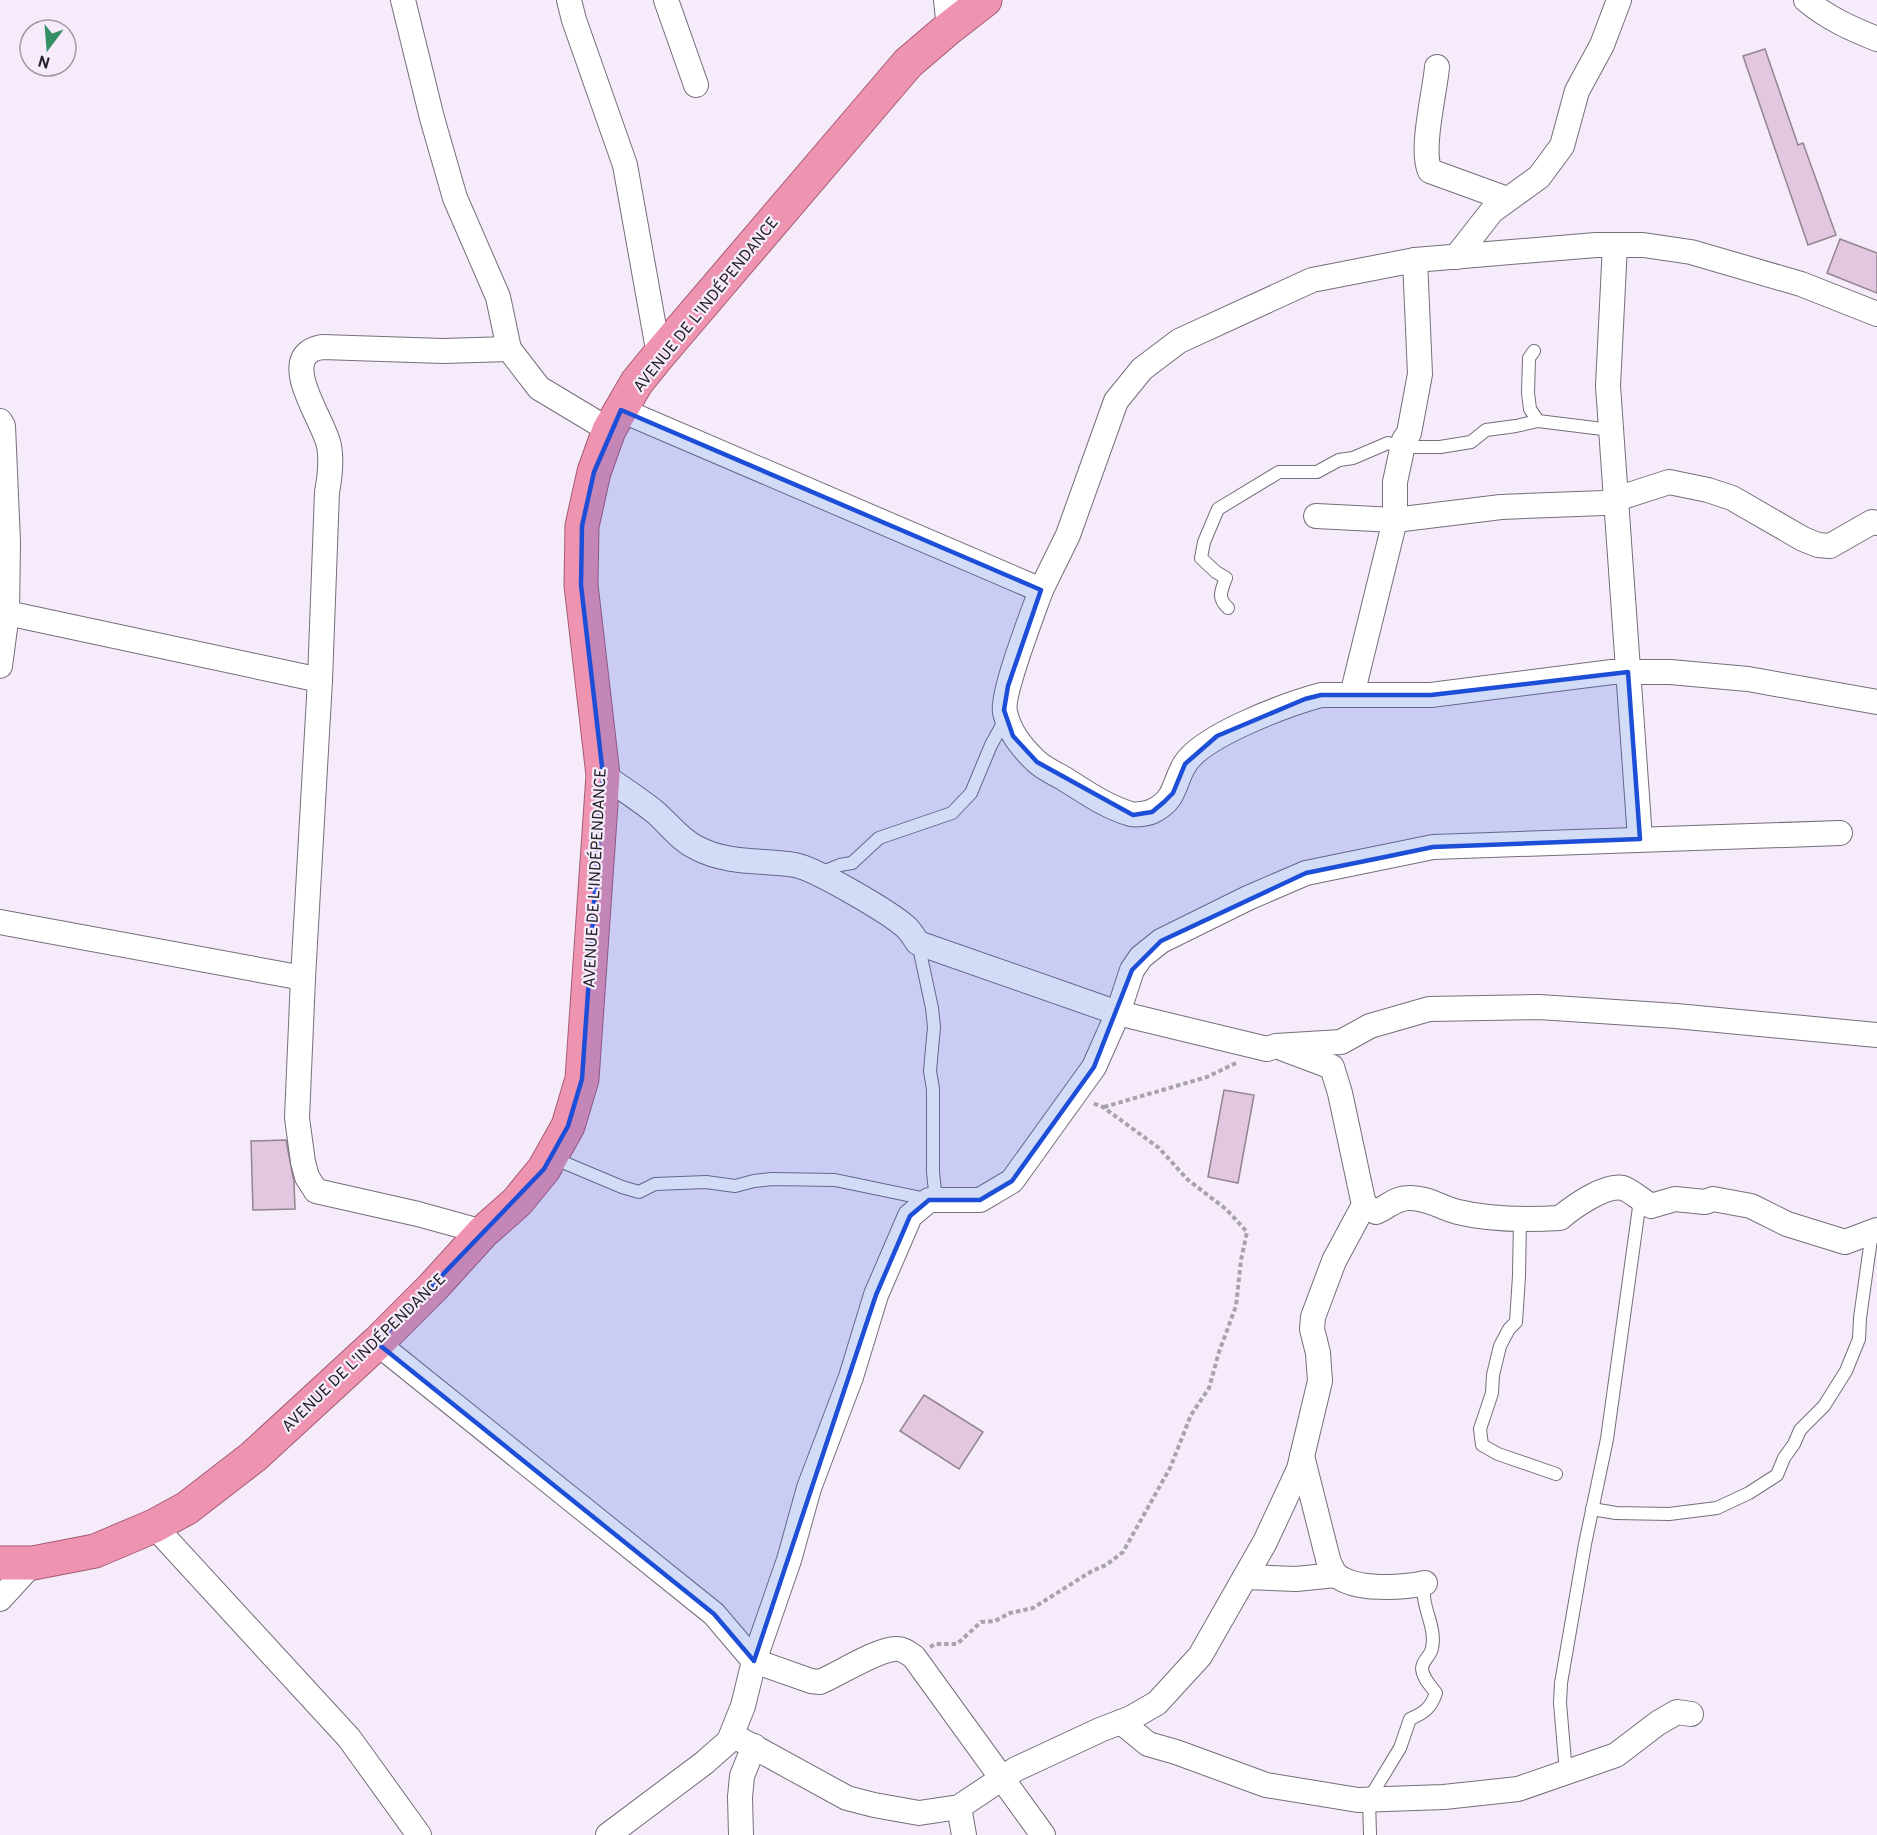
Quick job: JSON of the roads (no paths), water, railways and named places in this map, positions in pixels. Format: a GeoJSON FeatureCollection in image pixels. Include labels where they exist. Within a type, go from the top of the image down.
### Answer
{"type":"FeatureCollection","features":[{"type":"Feature","properties":{"kind":"highway","name":"AVENUE DE L'INDÉPENDANCE"},"geometry":{"type":"LineString","coordinates":[[0,1563],[33,1563],[95,1551],[154,1526],[187,1508],[253,1457],[377,1343],[433,1287],[483,1232],[517,1202],[544,1169],[568,1126],[582,1079],[603,775],[581,585],[582,526],[594,472],[615,420],[637,382],[659,355],[948,14],[985,0]]}},
{"type":"Feature","properties":{"kind":"street"},"geometry":{"type":"LineString","coordinates":[[403,0],[432,118],[455,198],[498,297],[509,349],[539,388],[1041,591]]}},
{"type":"Feature","properties":{"kind":"street"},"geometry":{"type":"LineString","coordinates":[[569,0],[625,165],[659,355]]}},
{"type":"Feature","properties":{"kind":"street"},"geometry":{"type":"LineString","coordinates":[[666,0],[696,85]]}},
{"type":"Feature","properties":{"kind":"street"},"geometry":{"type":"LineString","coordinates":[[1456,257],[1492,211],[1539,177],[1563,146],[1577,91],[1602,45],[1619,0]]}},
{"type":"Feature","properties":{"kind":"street"},"geometry":{"type":"LineString","coordinates":[[1806,0],[1818,11],[1834,20],[1877,39]]}},
{"type":"Feature","properties":{"kind":"street"},"geometry":{"type":"LineString","coordinates":[[1437,67],[1428,133],[1427,165],[1430,171],[1507,199]]}},
{"type":"Feature","properties":{"kind":"street"},"geometry":{"type":"LineString","coordinates":[[1614,245],[1608,386],[1640,839]]}},
{"type":"Feature","properties":{"kind":"street"},"geometry":{"type":"LineString","coordinates":[[1877,314],[1801,284],[1690,252],[1643,245],[1614,245],[1415,260],[1312,280],[1179,341],[1142,369],[1116,401],[1068,536],[1041,591],[1008,686],[1004,710],[1013,736],[1037,762],[1108,805],[1133,815],[1152,812],[1173,794],[1185,764],[1200,747],[1217,736],[1321,695],[1431,695],[1612,672],[1670,672],[1748,680],[1877,702]]}},
{"type":"Feature","properties":{"kind":"street"},"geometry":{"type":"LineString","coordinates":[[1352,696],[1395,520],[1395,482],[1404,440],[1409,433],[1420,374],[1415,260]]}},
{"type":"Feature","properties":{"kind":"street"},"geometry":{"type":"LineString","coordinates":[[483,1232],[418,1214],[316,1191],[307,1177],[303,1162],[297,1118],[320,680],[327,492],[331,469],[329,445],[300,374],[303,360],[309,352],[322,347],[443,351],[509,349]]}},
{"type":"Feature","properties":{"kind":"street"},"geometry":{"type":"LineString","coordinates":[[0,421],[3,426],[8,542],[7,613],[0,666]]}},
{"type":"Feature","properties":{"kind":"street"},"geometry":{"type":"LineString","coordinates":[[1316,516],[1395,520],[1501,507],[1604,503],[1669,482],[1708,490],[1732,498],[1803,539],[1818,545],[1830,546],[1872,522],[1877,523]]}},
{"type":"Feature","properties":{"kind":"street"},"geometry":{"type":"LineString","coordinates":[[7,613],[320,680]]}},
{"type":"Feature","properties":{"kind":"street"},"geometry":{"type":"LineString","coordinates":[[603,775],[656,813],[678,835],[696,848],[734,859],[797,866],[819,874],[908,928],[918,943],[1118,1013],[1272,1048],[1332,1067],[1340,1093],[1364,1204],[1334,1261],[1313,1317],[1312,1329],[1320,1380],[1299,1469],[1265,1542],[1200,1656],[1157,1703],[1016,1770],[959,1806],[919,1813],[847,1798],[732,1735]]}},
{"type":"Feature","properties":{"kind":"street"},"geometry":{"type":"LineString","coordinates":[[608,1835],[704,1763],[729,1741],[732,1735],[743,1706],[754,1660],[789,1560],[809,1488],[851,1377],[876,1295],[910,1216],[929,1200],[980,1200],[1012,1181],[1094,1067],[1118,1013],[1132,970],[1141,957],[1161,941],[1248,897],[1306,873],[1433,847],[1840,833]]}},
{"type":"Feature","properties":{"kind":"street"},"geometry":{"type":"LineString","coordinates":[[0,922],[303,978]]}},
{"type":"Feature","properties":{"kind":"street"},"geometry":{"type":"LineString","coordinates":[[1272,1048],[1341,1042],[1370,1026],[1429,1009],[1539,1007],[1676,1016],[1877,1035]]}},
{"type":"Feature","properties":{"kind":"street"},"geometry":{"type":"LineString","coordinates":[[1333,1072],[1352,1036]]}},
{"type":"Feature","properties":{"kind":"street"},"geometry":{"type":"LineString","coordinates":[[1364,1204],[1376,1212],[1385,1209],[1396,1200],[1416,1198],[1456,1212],[1520,1219],[1560,1218],[1606,1190],[1624,1188],[1652,1206],[1675,1199],[1705,1202],[1713,1198],[1751,1206],[1787,1224],[1845,1242],[1875,1231]]}},
{"type":"Feature","properties":{"kind":"street"},"geometry":{"type":"LineString","coordinates":[[377,1343],[714,1614],[754,1660],[811,1681],[820,1682],[882,1652],[895,1649],[905,1651],[914,1657],[1043,1835]]}},
{"type":"Feature","properties":{"kind":"street"},"geometry":{"type":"LineString","coordinates":[[1302,1456],[1329,1563],[1336,1575],[1355,1585],[1410,1586],[1425,1583]]}},
{"type":"Feature","properties":{"kind":"street"},"geometry":{"type":"LineString","coordinates":[[154,1526],[349,1738],[419,1835]]}},
{"type":"Feature","properties":{"kind":"street"},"geometry":{"type":"LineString","coordinates":[[0,1599],[33,1563]]}},
{"type":"Feature","properties":{"kind":"street"},"geometry":{"type":"LineString","coordinates":[[1245,1577],[1296,1579],[1336,1575]]}},
{"type":"Feature","properties":{"kind":"street"},"geometry":{"type":"LineString","coordinates":[[1121,1722],[1148,1744],[1266,1785],[1358,1800],[1444,1797],[1518,1789],[1616,1755],[1658,1723],[1677,1712],[1691,1714]]}},
{"type":"Feature","properties":{"kind":"street"},"geometry":{"type":"LineString","coordinates":[[741,1835],[742,1776],[754,1746]]}},
{"type":"Feature","properties":{"kind":"street"},"geometry":{"type":"LineString","coordinates":[[959,1806],[964,1835]]}},
{"type":"Feature","properties":{"kind":"lane"},"geometry":{"type":"LineString","coordinates":[[1534,351],[1529,358],[1528,393],[1530,409],[1538,421]]}},
{"type":"Feature","properties":{"kind":"lane"},"geometry":{"type":"LineString","coordinates":[[1228,608],[1221,602],[1220,593],[1226,578],[1201,558],[1204,542],[1218,509],[1279,472],[1317,472],[1339,460],[1353,458],[1388,443],[1403,447],[1440,447],[1471,441],[1486,430],[1538,421],[1611,430]]}},
{"type":"Feature","properties":{"kind":"lane"},"geometry":{"type":"LineString","coordinates":[[819,874],[840,865],[852,863],[879,838],[952,813],[971,793],[991,745],[1007,717]]}},
{"type":"Feature","properties":{"kind":"lane"},"geometry":{"type":"LineString","coordinates":[[551,1157],[621,1187],[639,1192],[655,1184],[706,1182],[735,1186],[772,1179],[835,1180],[936,1201],[933,1172],[933,1089],[930,1071],[932,1008],[918,943]]}},
{"type":"Feature","properties":{"kind":"lane"},"geometry":{"type":"LineString","coordinates":[[1566,1773],[1560,1702],[1561,1683],[1607,1439],[1640,1200]]}},
{"type":"Feature","properties":{"kind":"lane"},"geometry":{"type":"LineString","coordinates":[[1520,1219],[1516,1322],[1509,1329],[1500,1346],[1493,1375],[1492,1393],[1480,1429],[1482,1445],[1498,1454],[1556,1474]]}},
{"type":"Feature","properties":{"kind":"lane"},"geometry":{"type":"LineString","coordinates":[[1592,1509],[1616,1513],[1669,1514],[1717,1508],[1749,1493],[1777,1475],[1800,1430],[1824,1406],[1846,1371],[1859,1340],[1860,1318],[1875,1231]]}},
{"type":"Feature","properties":{"kind":"lane"},"geometry":{"type":"LineString","coordinates":[[1370,1835],[1370,1799],[1400,1748],[1410,1719],[1431,1706],[1436,1693],[1426,1681],[1422,1669],[1424,1661],[1432,1650],[1432,1625],[1422,1594],[1425,1583]]}}]}
